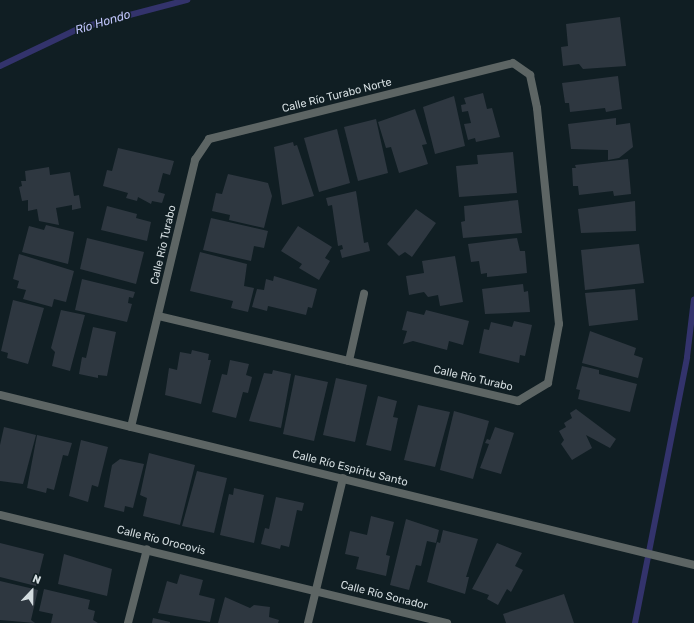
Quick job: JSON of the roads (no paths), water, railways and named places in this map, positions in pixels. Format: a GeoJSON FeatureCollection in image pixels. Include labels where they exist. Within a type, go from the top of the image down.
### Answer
{"type":"FeatureCollection","features":[{"type":"Feature","properties":{"kind":"street","name":"Calle Río Turabo Norte"},"geometry":{"type":"LineString","coordinates":[[191,180],[195,160],[209,139],[513,63]]}},
{"type":"Feature","properties":{"kind":"street","name":"Calle Río Turabo"},"geometry":{"type":"LineString","coordinates":[[159,316],[518,402],[548,383],[559,324],[537,108],[530,75],[513,63]]}},
{"type":"Feature","properties":{"kind":"street","name":"Calle Río Turabo"},"geometry":{"type":"LineString","coordinates":[[131,427],[191,180]]}},
{"type":"Feature","properties":{"kind":"street"},"geometry":{"type":"LineString","coordinates":[[348,361],[364,294]]}},
{"type":"Feature","properties":{"kind":"street","name":"Calle Río Espíritu Santo"},"geometry":{"type":"LineString","coordinates":[[0,395],[694,565]]}},
{"type":"Feature","properties":{"kind":"street"},"geometry":{"type":"LineString","coordinates":[[308,623],[343,478]]}},
{"type":"Feature","properties":{"kind":"street","name":"Calle Río Orocovis"},"geometry":{"type":"LineString","coordinates":[[0,515],[316,590]]}},
{"type":"Feature","properties":{"kind":"street"},"geometry":{"type":"LineString","coordinates":[[128,623],[147,549]]}},
{"type":"Feature","properties":{"kind":"street","name":"Calle Río Sonador"},"geometry":{"type":"LineString","coordinates":[[316,590],[447,623]]}},
{"type":"Feature","properties":{"kind":"waterway","name":"Río Hondo"},"geometry":{"type":"LineString","coordinates":[[0,66],[80,28],[187,0]]}},
{"type":"Feature","properties":{"kind":"waterway"},"geometry":{"type":"LineString","coordinates":[[635,623],[687,357],[694,299]]}}]}
